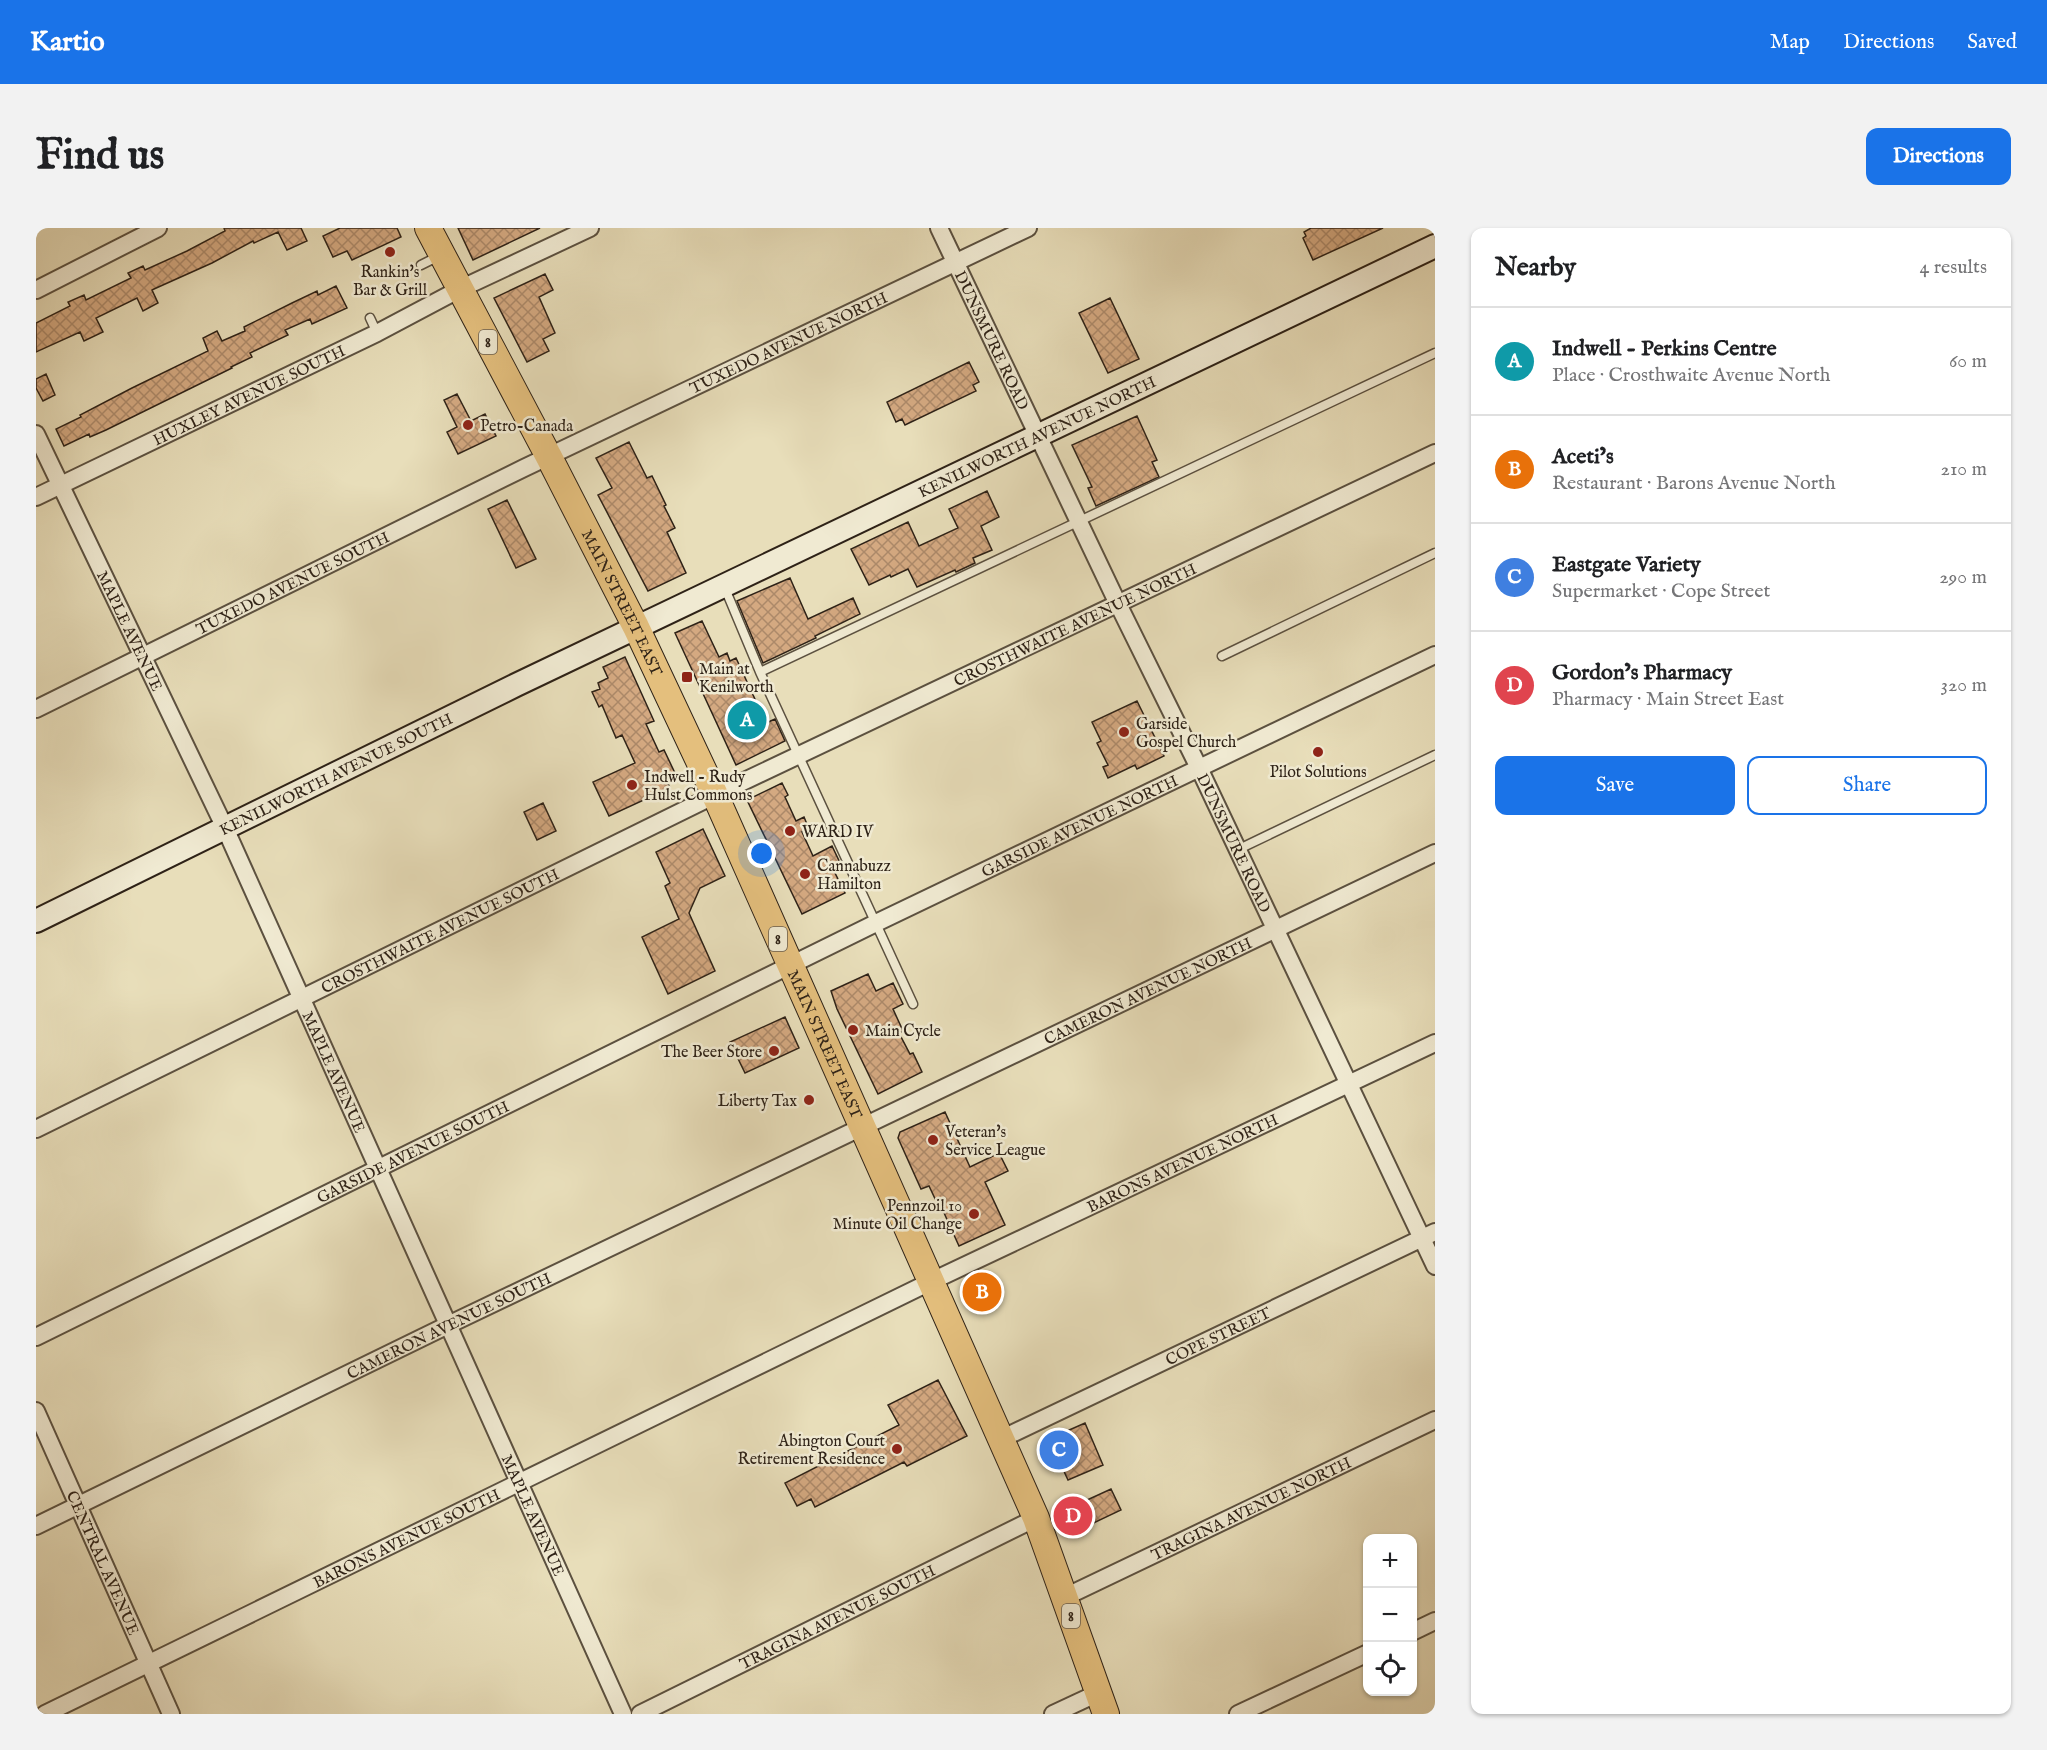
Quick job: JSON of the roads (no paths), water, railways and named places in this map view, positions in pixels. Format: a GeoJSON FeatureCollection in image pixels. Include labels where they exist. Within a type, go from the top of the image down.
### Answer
{"type":"FeatureCollection","features":[{"type":"Feature","properties":{"kind":"main road","name":"MAIN STREET EAST"},"geometry":{"type":"LineString","coordinates":[[428,228],[431,260],[460,290],[549,457],[636,627],[716,795],[1036,1518],[1102,1703]]}},
{"type":"Feature","properties":{"kind":"main road","name":"KENILWORTH AVENUE NORTH"},"geometry":{"type":"LineString","coordinates":[[636,627],[1435,246]]}},
{"type":"Feature","properties":{"kind":"main road","name":"KENILWORTH AVENUE SOUTH"},"geometry":{"type":"LineString","coordinates":[[36,921],[636,627]]}},
{"type":"Feature","properties":{"kind":"street"},"geometry":{"type":"LineString","coordinates":[[36,290],[158,228]]}},
{"type":"Feature","properties":{"kind":"street","name":"HUXLEY AVENUE SOUTH"},"geometry":{"type":"LineString","coordinates":[[36,497],[373,326],[460,290],[590,228]]}},
{"type":"Feature","properties":{"kind":"street","name":"DUNSMURE ROAD"},"geometry":{"type":"LineString","coordinates":[[939,228],[1349,1085],[1428,1235],[1435,1266]]}},
{"type":"Feature","properties":{"kind":"street","name":"TUXEDO AVENUE NORTH"},"geometry":{"type":"LineString","coordinates":[[549,457],[1028,228]]}},
{"type":"Feature","properties":{"kind":"street","name":"MAPLE AVENUE"},"geometry":{"type":"LineString","coordinates":[[36,434],[225,828],[623,1714]]}},
{"type":"Feature","properties":{"kind":"street","name":"CROSTHWAITE AVENUE NORTH"},"geometry":{"type":"LineString","coordinates":[[716,795],[1435,453]]}},
{"type":"Feature","properties":{"kind":"street","name":"TUXEDO AVENUE SOUTH"},"geometry":{"type":"LineString","coordinates":[[36,709],[549,457]]}},
{"type":"Feature","properties":{"kind":"street","name":"GARSIDE AVENUE NORTH"},"geometry":{"type":"LineString","coordinates":[[790,966],[1435,655]]}},
{"type":"Feature","properties":{"kind":"street","name":"CROSTHWAITE AVENUE SOUTH"},"geometry":{"type":"LineString","coordinates":[[36,1129],[716,795]]}},
{"type":"Feature","properties":{"kind":"street","name":"CAMERON AVENUE NORTH"},"geometry":{"type":"LineString","coordinates":[[861,1127],[1435,853]]}},
{"type":"Feature","properties":{"kind":"street","name":"GARSIDE AVENUE SOUTH"},"geometry":{"type":"LineString","coordinates":[[36,1337],[790,966]]}},
{"type":"Feature","properties":{"kind":"street","name":"BARONS AVENUE NORTH"},"geometry":{"type":"LineString","coordinates":[[930,1282],[1435,1043]]}},
{"type":"Feature","properties":{"kind":"street","name":"CAMERON AVENUE SOUTH"},"geometry":{"type":"LineString","coordinates":[[36,1526],[861,1127]]}},
{"type":"Feature","properties":{"kind":"street","name":"COPE STREET"},"geometry":{"type":"LineString","coordinates":[[1001,1438],[1428,1235]]}},
{"type":"Feature","properties":{"kind":"street","name":"BARONS AVENUE SOUTH"},"geometry":{"type":"LineString","coordinates":[[45,1714],[930,1282]]}},
{"type":"Feature","properties":{"kind":"street","name":"CENTRAL AVENUE"},"geometry":{"type":"LineString","coordinates":[[36,1411],[171,1714]]}},
{"type":"Feature","properties":{"kind":"street","name":"TRAGINA AVENUE NORTH"},"geometry":{"type":"LineString","coordinates":[[1065,1598],[1435,1420]]}},
{"type":"Feature","properties":{"kind":"street","name":"TRAGINA AVENUE SOUTH"},"geometry":{"type":"LineString","coordinates":[[640,1714],[1036,1518]]}},
{"type":"Feature","properties":{"kind":"street"},"geometry":{"type":"LineString","coordinates":[[1417,1630],[1435,1621]]}},
{"type":"Feature","properties":{"kind":"street"},"geometry":{"type":"LineString","coordinates":[[1238,1714],[1363,1655]]}},
{"type":"Feature","properties":{"kind":"street"},"geometry":{"type":"LineString","coordinates":[[1053,1714],[1102,1703]]}},
{"type":"Feature","properties":{"kind":"lane"},"geometry":{"type":"LineString","coordinates":[[760,672],[1435,353]]}},
{"type":"Feature","properties":{"kind":"lane"},"geometry":{"type":"LineString","coordinates":[[1222,656],[1435,553]]}},
{"type":"Feature","properties":{"kind":"lane"},"geometry":{"type":"LineString","coordinates":[[724,585],[760,672],[913,1004]]}},
{"type":"Feature","properties":{"kind":"lane"},"geometry":{"type":"LineString","coordinates":[[1237,850],[1435,755]]}},
{"type":"Feature","properties":{"kind":"place","name":"Rankin's Bar & Grill"},"geometry":{"type":"Point","coordinates":[390,252]}},
{"type":"Feature","properties":{"kind":"place","name":"Petro-Canada"},"geometry":{"type":"Point","coordinates":[468,425]}},
{"type":"Feature","properties":{"kind":"place","name":"Main at Kenilworth"},"geometry":{"type":"Point","coordinates":[687,677]}},
{"type":"Feature","properties":{"kind":"place","name":"Indwell - Perkins Centre"},"geometry":{"type":"Point","coordinates":[747,720]}},
{"type":"Feature","properties":{"kind":"place","name":"Garside Gospel Church"},"geometry":{"type":"Point","coordinates":[1124,732]}},
{"type":"Feature","properties":{"kind":"place","name":"Pilot Solutions"},"geometry":{"type":"Point","coordinates":[1318,752]}},
{"type":"Feature","properties":{"kind":"place","name":"Indwell - Rudy Hulst Commons"},"geometry":{"type":"Point","coordinates":[632,785]}},
{"type":"Feature","properties":{"kind":"place","name":"WARD IV"},"geometry":{"type":"Point","coordinates":[790,831]}},
{"type":"Feature","properties":{"kind":"place","name":"Cannabuzz Hamilton"},"geometry":{"type":"Point","coordinates":[805,874]}},
{"type":"Feature","properties":{"kind":"place","name":"Main Cycle"},"geometry":{"type":"Point","coordinates":[853,1030]}},
{"type":"Feature","properties":{"kind":"place","name":"The Beer Store"},"geometry":{"type":"Point","coordinates":[774,1051]}},
{"type":"Feature","properties":{"kind":"place","name":"Liberty Tax"},"geometry":{"type":"Point","coordinates":[809,1100]}},
{"type":"Feature","properties":{"kind":"place","name":"Veteran's Service League"},"geometry":{"type":"Point","coordinates":[933,1140]}},
{"type":"Feature","properties":{"kind":"place","name":"Pennzoil 10 Minute Oil Change"},"geometry":{"type":"Point","coordinates":[974,1214]}},
{"type":"Feature","properties":{"kind":"place","name":"Aceti’s"},"geometry":{"type":"Point","coordinates":[982,1292]}},
{"type":"Feature","properties":{"kind":"place","name":"Abington Court Retirement Residence"},"geometry":{"type":"Point","coordinates":[897,1449]}},
{"type":"Feature","properties":{"kind":"place","name":"Eastgate Variety"},"geometry":{"type":"Point","coordinates":[1059,1450]}},
{"type":"Feature","properties":{"kind":"place","name":"Gordon’s Pharmacy"},"geometry":{"type":"Point","coordinates":[1073,1516]}}]}
